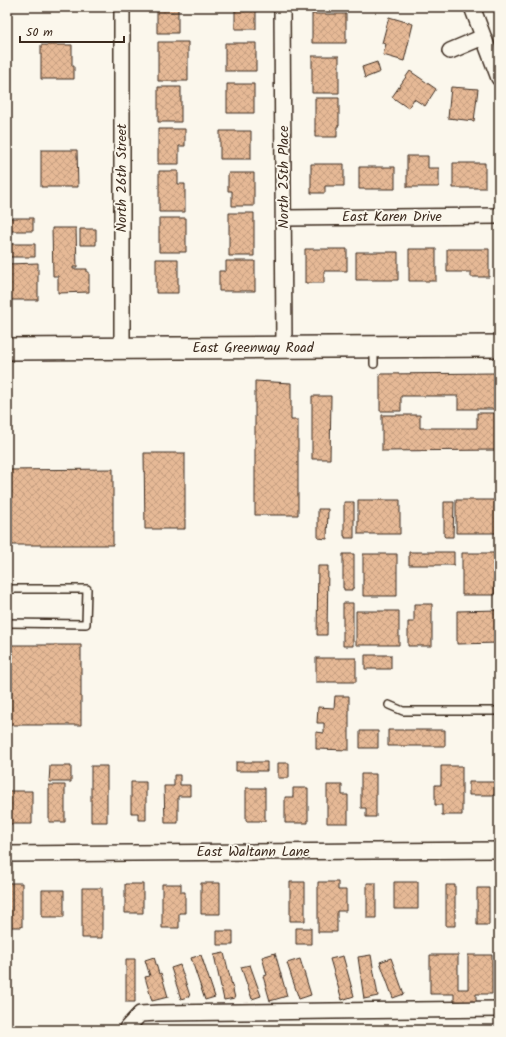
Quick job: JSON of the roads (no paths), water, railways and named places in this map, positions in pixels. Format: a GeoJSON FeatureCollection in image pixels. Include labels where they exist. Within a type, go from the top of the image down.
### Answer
{"type":"FeatureCollection","features":[{"type":"Feature","properties":{"kind":"street","name":"North 26th Street"},"geometry":{"type":"LineString","coordinates":[[122,7],[122,349]]}},
{"type":"Feature","properties":{"kind":"street","name":"North 25th Place"},"geometry":{"type":"LineString","coordinates":[[282,7],[284,348]]}},
{"type":"Feature","properties":{"kind":"street"},"geometry":{"type":"LineString","coordinates":[[472,7],[499,78]]}},
{"type":"Feature","properties":{"kind":"street"},"geometry":{"type":"LineString","coordinates":[[450,51],[483,37]]}},
{"type":"Feature","properties":{"kind":"street","name":"East Karen Drive"},"geometry":{"type":"LineString","coordinates":[[284,218],[499,216]]}},
{"type":"Feature","properties":{"kind":"street","name":"East Greenway Road"},"geometry":{"type":"LineString","coordinates":[[7,349],[284,348],[374,356],[499,346]]}},
{"type":"Feature","properties":{"kind":"street","name":"East Waltann Lane"},"geometry":{"type":"LineString","coordinates":[[7,854],[499,850]]}},
{"type":"Feature","properties":{"kind":"street"},"geometry":{"type":"LineString","coordinates":[[127,1030],[127,1028],[140,1014],[158,1012],[499,1009]]}},
{"type":"Feature","properties":{"kind":"lane"},"geometry":{"type":"LineString","coordinates":[[7,589],[87,589],[86,624],[7,623]]}},
{"type":"Feature","properties":{"kind":"lane"},"geometry":{"type":"LineString","coordinates":[[388,705],[403,711],[499,711]]}}]}
